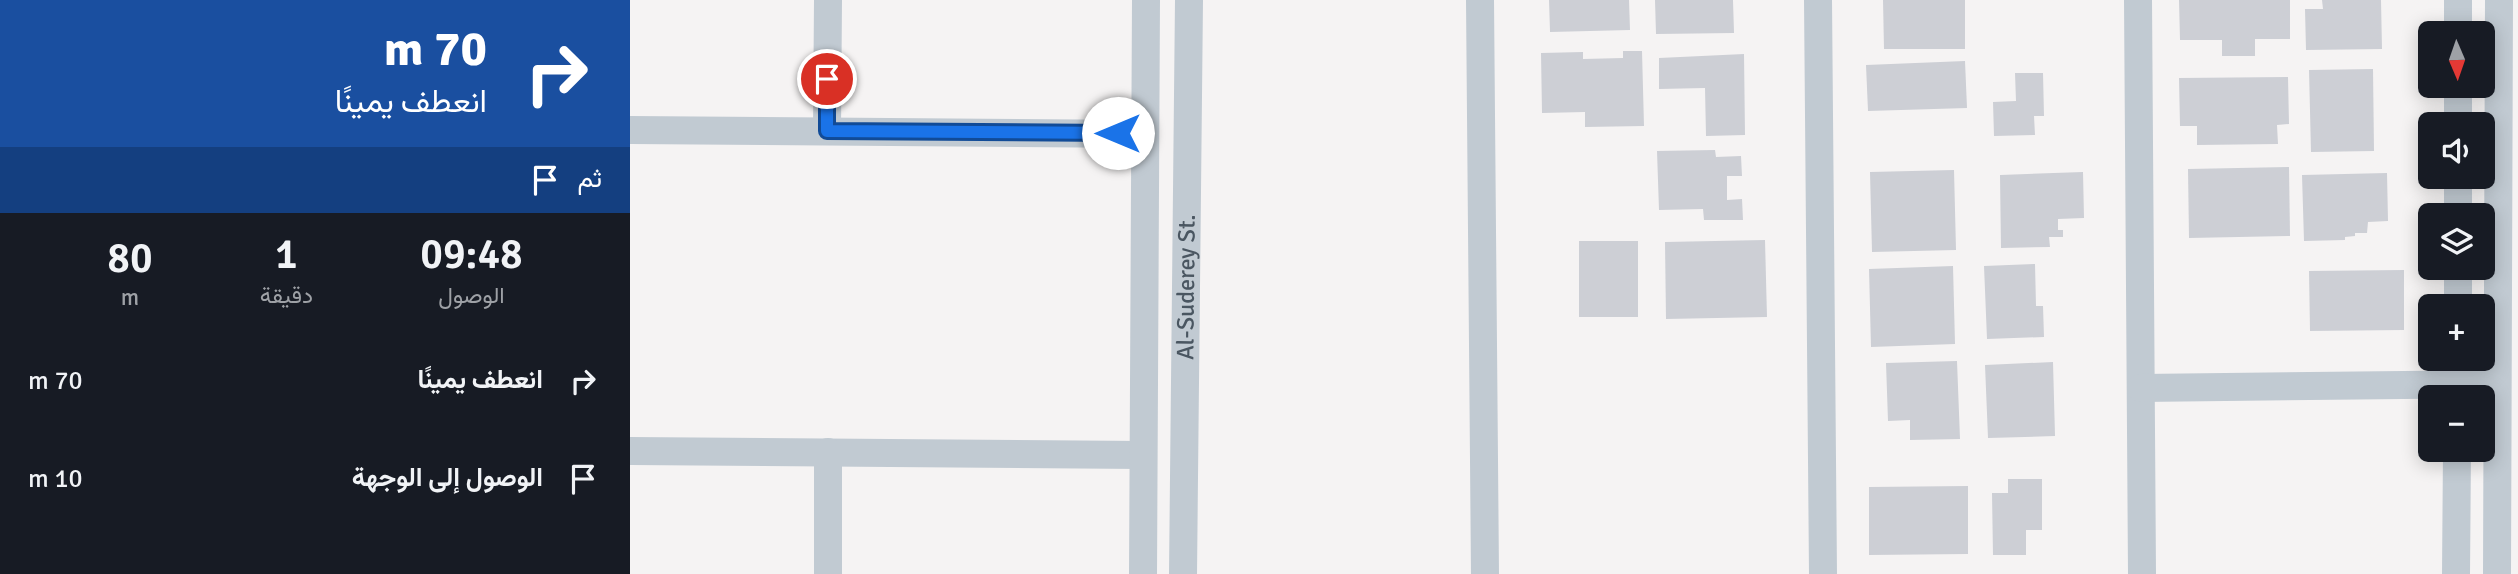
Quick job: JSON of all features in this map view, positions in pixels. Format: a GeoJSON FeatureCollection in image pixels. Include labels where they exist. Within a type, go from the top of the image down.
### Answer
{"type":"FeatureCollection","features":[{"type":"Feature","properties":{"kind":"street"},"geometry":{"type":"LineString","coordinates":[[827,131],[828,0]]}},
{"type":"Feature","properties":{"kind":"street","name":"Al-Suderey St."},"geometry":{"type":"LineString","coordinates":[[1143,574],[1146,0]]}},
{"type":"Feature","properties":{"kind":"street","name":"Al-Suderey St."},"geometry":{"type":"LineString","coordinates":[[1183,574],[1189,0]]}},
{"type":"Feature","properties":{"kind":"street"},"geometry":{"type":"LineString","coordinates":[[1480,0],[1485,574]]}},
{"type":"Feature","properties":{"kind":"street"},"geometry":{"type":"LineString","coordinates":[[1818,0],[1823,574]]}},
{"type":"Feature","properties":{"kind":"street"},"geometry":{"type":"LineString","coordinates":[[2138,0],[2142,574]]}},
{"type":"Feature","properties":{"kind":"street"},"geometry":{"type":"LineString","coordinates":[[2458,0],[2458,21]]}},
{"type":"Feature","properties":{"kind":"street"},"geometry":{"type":"LineString","coordinates":[[2497,574],[2497,384],[2507,81],[2499,0]]}},
{"type":"Feature","properties":{"kind":"street"},"geometry":{"type":"LineString","coordinates":[[630,130],[1145,134]]}},
{"type":"Feature","properties":{"kind":"street"},"geometry":{"type":"LineString","coordinates":[[2141,388],[2458,380],[2497,384]]}},
{"type":"Feature","properties":{"kind":"street"},"geometry":{"type":"LineString","coordinates":[[630,451],[1142,455]]}},
{"type":"Feature","properties":{"kind":"street"},"geometry":{"type":"LineString","coordinates":[[828,452],[828,574]]}},
{"type":"Feature","properties":{"kind":"street"},"geometry":{"type":"LineString","coordinates":[[2456,574],[2457,462]]}},
{"type":"Feature","properties":{"kind":"building"},"geometry":{"type":"Polygon","coordinates":[[[1549,0],[1629,0],[1630,30],[1550,32],[1549,0]]]}},
{"type":"Feature","properties":{"kind":"building"},"geometry":{"type":"Polygon","coordinates":[[[1655,0],[1733,0],[1734,33],[1656,34],[1655,0]]]}},
{"type":"Feature","properties":{"kind":"building"},"geometry":{"type":"Polygon","coordinates":[[[1883,0],[1965,0],[1965,49],[1884,49],[1883,0]]]}},
{"type":"Feature","properties":{"kind":"building"},"geometry":{"type":"Polygon","coordinates":[[[2179,0],[2290,0],[2290,39],[2255,39],[2255,56],[2222,56],[2222,40],[2180,40],[2179,0]]]}},
{"type":"Feature","properties":{"kind":"building"},"geometry":{"type":"Polygon","coordinates":[[[2322,0],[2381,0],[2382,49],[2306,50],[2305,9],[2323,9],[2322,0]]]}},
{"type":"Feature","properties":{"kind":"building"},"geometry":{"type":"Polygon","coordinates":[[[1623,51],[1642,51],[1644,126],[1585,127],[1585,112],[1542,113],[1541,53],[1583,52],[1583,59],[1623,58],[1623,51]]]}},
{"type":"Feature","properties":{"kind":"building"},"geometry":{"type":"Polygon","coordinates":[[[1744,54],[1745,135],[1706,136],[1705,88],[1659,89],[1659,58],[1744,54]]]}},
{"type":"Feature","properties":{"kind":"building"},"geometry":{"type":"Polygon","coordinates":[[[1965,61],[1967,108],[1868,111],[1866,65],[1965,61]]]}},
{"type":"Feature","properties":{"kind":"building"},"geometry":{"type":"Polygon","coordinates":[[[2373,69],[2374,151],[2311,152],[2309,70],[2373,69]]]}},
{"type":"Feature","properties":{"kind":"building"},"geometry":{"type":"Polygon","coordinates":[[[2015,73],[2043,73],[2044,116],[2034,116],[2035,135],[1994,136],[1993,102],[2016,101],[2015,73]]]}},
{"type":"Feature","properties":{"kind":"building"},"geometry":{"type":"Polygon","coordinates":[[[2288,77],[2289,124],[2277,125],[2278,144],[2197,145],[2197,126],[2180,126],[2179,78],[2288,77]]]}},
{"type":"Feature","properties":{"kind":"building"},"geometry":{"type":"Polygon","coordinates":[[[1715,150],[1716,157],[1741,156],[1742,176],[1727,176],[1727,200],[1742,199],[1743,220],[1704,220],[1703,209],[1659,210],[1657,151],[1715,150]]]}},
{"type":"Feature","properties":{"kind":"building"},"geometry":{"type":"Polygon","coordinates":[[[2289,167],[2290,236],[2189,238],[2188,169],[2289,167]]]}},
{"type":"Feature","properties":{"kind":"building"},"geometry":{"type":"Polygon","coordinates":[[[1954,170],[1956,250],[1872,252],[1870,172],[1954,170]]]}},
{"type":"Feature","properties":{"kind":"building"},"geometry":{"type":"Polygon","coordinates":[[[2083,172],[2084,218],[2058,219],[2058,230],[2063,230],[2063,237],[2049,237],[2050,247],[2001,248],[2000,175],[2083,172]]]}},
{"type":"Feature","properties":{"kind":"building"},"geometry":{"type":"Polygon","coordinates":[[[2387,173],[2388,221],[2368,222],[2367,233],[2355,233],[2355,236],[2345,237],[2345,240],[2304,241],[2302,175],[2387,173]]]}},
{"type":"Feature","properties":{"kind":"building"},"geometry":{"type":"Polygon","coordinates":[[[1765,240],[1767,317],[1666,319],[1665,242],[1765,240]]]}},
{"type":"Feature","properties":{"kind":"building"},"geometry":{"type":"Polygon","coordinates":[[[1579,241],[1638,241],[1638,317],[1579,317],[1579,241]]]}},
{"type":"Feature","properties":{"kind":"building"},"geometry":{"type":"Polygon","coordinates":[[[2035,264],[2036,306],[2043,306],[2044,337],[1987,339],[1984,266],[2035,264]]]}},
{"type":"Feature","properties":{"kind":"building"},"geometry":{"type":"Polygon","coordinates":[[[1953,266],[1955,344],[1871,347],[1869,269],[1953,266]]]}},
{"type":"Feature","properties":{"kind":"building"},"geometry":{"type":"Polygon","coordinates":[[[2404,270],[2404,330],[2310,331],[2309,271],[2404,270]]]}},
{"type":"Feature","properties":{"kind":"building"},"geometry":{"type":"Polygon","coordinates":[[[1957,361],[1960,439],[1910,440],[1910,420],[1888,421],[1886,363],[1957,361]]]}},
{"type":"Feature","properties":{"kind":"building"},"geometry":{"type":"Polygon","coordinates":[[[2053,362],[2055,436],[1988,438],[1985,365],[2053,362]]]}},
{"type":"Feature","properties":{"kind":"building"},"geometry":{"type":"Polygon","coordinates":[[[2008,479],[2042,479],[2042,530],[2026,530],[2026,555],[1993,555],[1992,493],[2008,493],[2008,479]]]}},
{"type":"Feature","properties":{"kind":"building"},"geometry":{"type":"Polygon","coordinates":[[[1968,486],[1968,554],[1869,555],[1869,487],[1968,486]]]}},
{"type":"Feature","properties":{"kind":"route"},"geometry":{"type":"LineString","coordinates":[[827,79],[827,131],[1118,133]]}}]}
